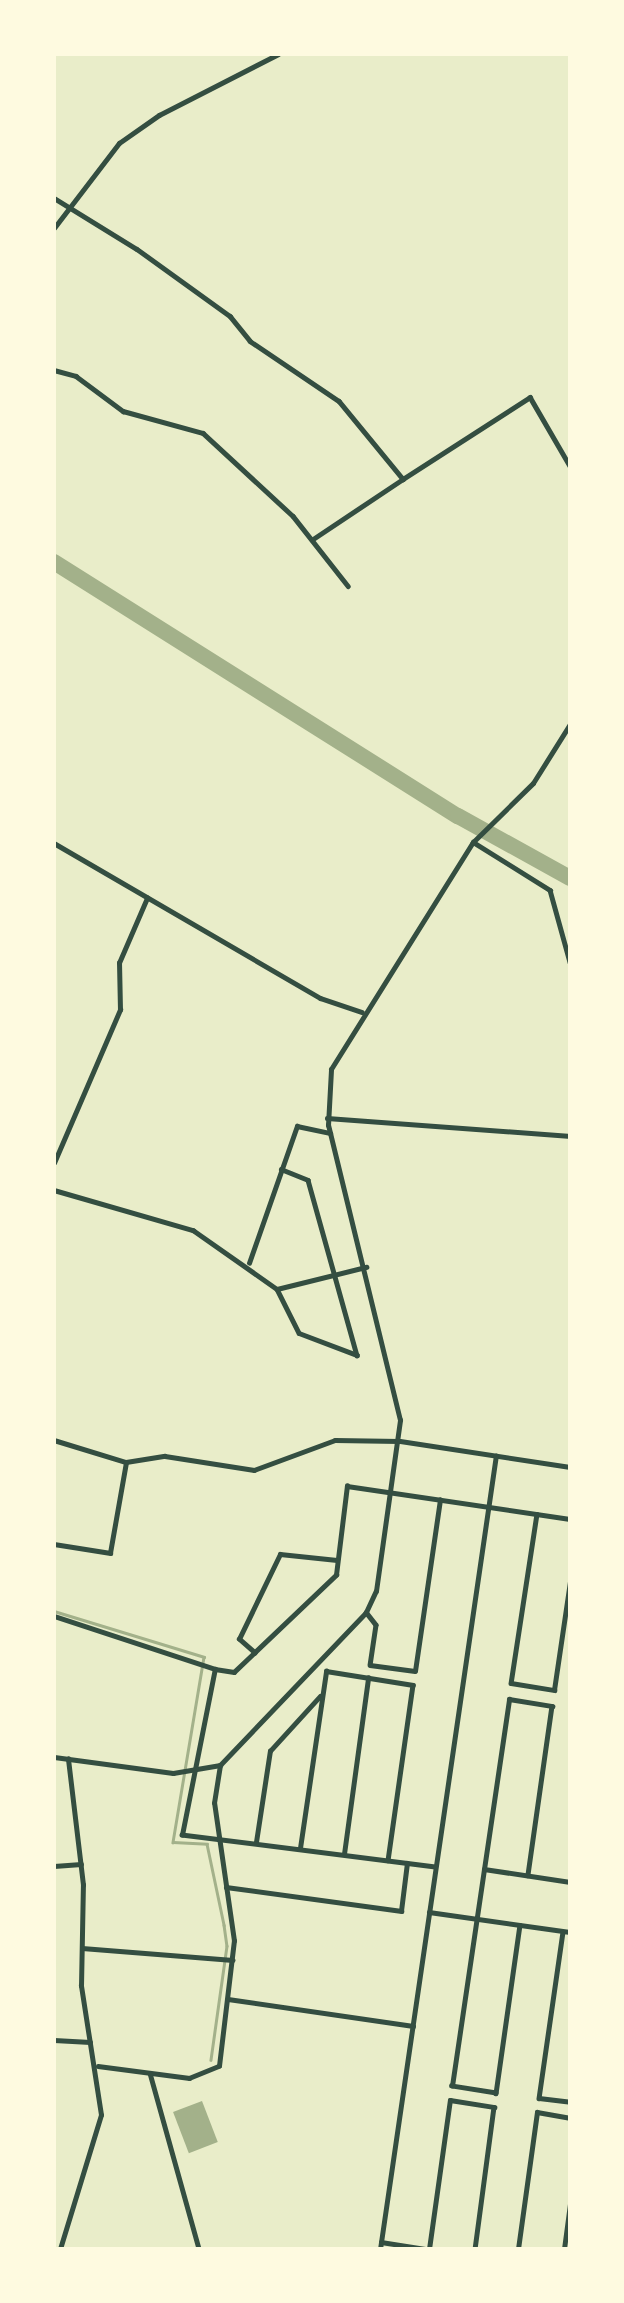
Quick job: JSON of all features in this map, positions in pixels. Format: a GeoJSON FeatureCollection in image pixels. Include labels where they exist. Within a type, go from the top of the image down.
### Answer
{"type":"FeatureCollection","features":[{"type":"Feature","properties":{"kind":"street"},"geometry":{"type":"LineString","coordinates":[[54,228],[93,170],[142,125],[278,54]]}},
{"type":"Feature","properties":{"kind":"street"},"geometry":{"type":"LineString","coordinates":[[54,198],[68,204],[339,401],[404,479]]}},
{"type":"Feature","properties":{"kind":"street"},"geometry":{"type":"LineString","coordinates":[[54,370],[76,376],[123,411],[203,433],[313,539],[348,586]]}},
{"type":"Feature","properties":{"kind":"street"},"geometry":{"type":"LineString","coordinates":[[313,539],[530,397],[570,467]]}},
{"type":"Feature","properties":{"kind":"street"},"geometry":{"type":"LineString","coordinates":[[54,1757],[197,1773],[220,1765],[366,1612],[376,1591],[400,1441],[366,1267],[327,1118],[331,1069],[362,1012],[473,842],[533,783],[570,724]]}},
{"type":"Feature","properties":{"kind":"street"},"geometry":{"type":"LineString","coordinates":[[473,842],[550,890],[570,962]]}},
{"type":"Feature","properties":{"kind":"street"},"geometry":{"type":"LineString","coordinates":[[54,843],[320,998],[362,1012]]}},
{"type":"Feature","properties":{"kind":"street"},"geometry":{"type":"LineString","coordinates":[[54,1163],[120,1010],[119,963],[147,898]]}},
{"type":"Feature","properties":{"kind":"street"},"geometry":{"type":"LineString","coordinates":[[327,1118],[570,1136]]}},
{"type":"Feature","properties":{"kind":"street"},"geometry":{"type":"LineString","coordinates":[[249,1263],[297,1126],[330,1133]]}},
{"type":"Feature","properties":{"kind":"street"},"geometry":{"type":"LineString","coordinates":[[54,1190],[193,1230],[249,1263],[277,1289],[299,1333],[357,1355],[308,1180],[281,1169]]}},
{"type":"Feature","properties":{"kind":"street"},"geometry":{"type":"LineString","coordinates":[[277,1289],[366,1267]]}},
{"type":"Feature","properties":{"kind":"street"},"geometry":{"type":"LineString","coordinates":[[54,1440],[126,1462],[165,1456],[254,1470],[335,1440],[400,1441],[570,1467]]}},
{"type":"Feature","properties":{"kind":"street"},"geometry":{"type":"LineString","coordinates":[[475,2249],[494,2107],[450,2100],[427,2249],[381,2246],[496,1455]]}},
{"type":"Feature","properties":{"kind":"street"},"geometry":{"type":"LineString","coordinates":[[54,1544],[110,1553],[126,1462]]}},
{"type":"Feature","properties":{"kind":"street"},"geometry":{"type":"LineString","coordinates":[[54,1616],[215,1669],[234,1672],[336,1575],[348,1486],[570,1519]]}},
{"type":"Feature","properties":{"kind":"street"},"geometry":{"type":"LineString","coordinates":[[366,1612],[376,1625],[370,1665],[415,1671],[440,1500]]}},
{"type":"Feature","properties":{"kind":"street"},"geometry":{"type":"LineString","coordinates":[[537,1514],[511,1684],[554,1690],[570,1583]]}},
{"type":"Feature","properties":{"kind":"street"},"geometry":{"type":"LineString","coordinates":[[255,1653],[239,1639],[281,1554],[337,1560]]}},
{"type":"Feature","properties":{"kind":"street"},"geometry":{"type":"LineString","coordinates":[[215,1669],[197,1773],[182,1835],[217,1836],[435,1867]]}},
{"type":"Feature","properties":{"kind":"street"},"geometry":{"type":"LineString","coordinates":[[300,1848],[326,1671],[413,1685],[388,1860]]}},
{"type":"Feature","properties":{"kind":"street"},"geometry":{"type":"LineString","coordinates":[[344,1854],[368,1678]]}},
{"type":"Feature","properties":{"kind":"street"},"geometry":{"type":"LineString","coordinates":[[256,1842],[270,1751],[322,1694]]}},
{"type":"Feature","properties":{"kind":"street"},"geometry":{"type":"LineString","coordinates":[[520,1925],[496,2093],[452,2086],[509,1699],[552,1706],[528,1875]]}},
{"type":"Feature","properties":{"kind":"street"},"geometry":{"type":"LineString","coordinates":[[60,2249],[93,2156],[101,2115],[98,2066],[90,2042],[82,1948],[81,1864],[68,1759]]}},
{"type":"Feature","properties":{"kind":"street"},"geometry":{"type":"LineString","coordinates":[[98,2066],[189,2078],[219,2066],[233,1960],[226,1886],[217,1836],[220,1765]]}},
{"type":"Feature","properties":{"kind":"street"},"geometry":{"type":"LineString","coordinates":[[226,1886],[401,1911],[407,1863]]}},
{"type":"Feature","properties":{"kind":"street"},"geometry":{"type":"LineString","coordinates":[[54,1866],[81,1864]]}},
{"type":"Feature","properties":{"kind":"street"},"geometry":{"type":"LineString","coordinates":[[484,1869],[570,1882]]}},
{"type":"Feature","properties":{"kind":"street"},"geometry":{"type":"LineString","coordinates":[[429,1912],[570,1933]]}},
{"type":"Feature","properties":{"kind":"street"},"geometry":{"type":"LineString","coordinates":[[563,1931],[539,2098],[570,2102]]}},
{"type":"Feature","properties":{"kind":"street"},"geometry":{"type":"LineString","coordinates":[[82,1948],[233,1960]]}},
{"type":"Feature","properties":{"kind":"street"},"geometry":{"type":"LineString","coordinates":[[228,2000],[413,2026]]}},
{"type":"Feature","properties":{"kind":"street"},"geometry":{"type":"LineString","coordinates":[[54,2040],[90,2042]]}},
{"type":"Feature","properties":{"kind":"street"},"geometry":{"type":"LineString","coordinates":[[150,2073],[179,2197],[199,2249]]}},
{"type":"Feature","properties":{"kind":"street"},"geometry":{"type":"LineString","coordinates":[[519,2249],[537,2112],[570,2118]]}},
{"type":"Feature","properties":{"kind":"street"},"geometry":{"type":"LineString","coordinates":[[564,2249],[570,2204]]}},
{"type":"Feature","properties":{"kind":"shaded area"},"geometry":{"type":"Polygon","coordinates":[[[202,2101],[218,2142],[189,2153],[173,2112],[202,2101]]]}},
{"type":"Feature","properties":{"kind":"waterway"},"geometry":{"type":"LineString","coordinates":[[54,562],[458,816],[570,878]]}},
{"type":"Feature","properties":{"kind":"waterway"},"geometry":{"type":"LineString","coordinates":[[54,1611],[204,1657],[173,1842],[207,1844],[224,1925],[227,1946],[211,2060]]}}]}
